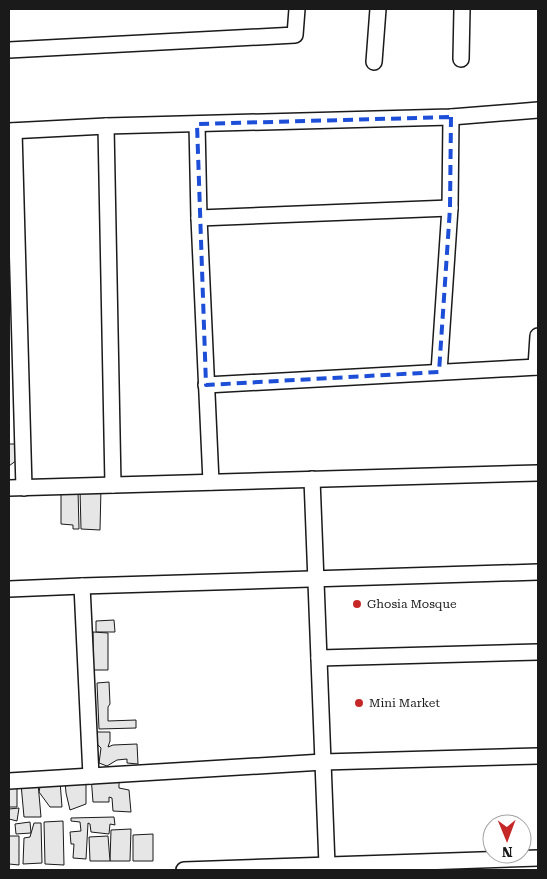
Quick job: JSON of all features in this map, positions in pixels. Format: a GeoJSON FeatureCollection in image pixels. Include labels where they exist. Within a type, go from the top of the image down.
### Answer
{"type":"FeatureCollection","features":[{"type":"Feature","properties":{"kind":"street"},"geometry":{"type":"LineString","coordinates":[[9,50],[295,35],[297,9]]}},
{"type":"Feature","properties":{"kind":"street"},"geometry":{"type":"LineString","coordinates":[[374,62],[378,9]]}},
{"type":"Feature","properties":{"kind":"street"},"geometry":{"type":"LineString","coordinates":[[461,59],[462,9]]}},
{"type":"Feature","properties":{"kind":"street"},"geometry":{"type":"LineString","coordinates":[[24,488],[11,131],[106,126],[451,117],[538,110]]}},
{"type":"Feature","properties":{"kind":"street"},"geometry":{"type":"LineString","coordinates":[[439,372],[450,208],[451,117]]}},
{"type":"Feature","properties":{"kind":"street"},"geometry":{"type":"LineString","coordinates":[[197,124],[199,218],[211,482]]}},
{"type":"Feature","properties":{"kind":"street"},"geometry":{"type":"LineString","coordinates":[[106,126],[113,485]]}},
{"type":"Feature","properties":{"kind":"street"},"geometry":{"type":"LineString","coordinates":[[199,218],[450,208]]}},
{"type":"Feature","properties":{"kind":"street"},"geometry":{"type":"LineString","coordinates":[[206,385],[537,367],[538,336]]}},
{"type":"Feature","properties":{"kind":"street"},"geometry":{"type":"LineString","coordinates":[[9,488],[538,473]]}},
{"type":"Feature","properties":{"kind":"street"},"geometry":{"type":"LineString","coordinates":[[312,479],[327,866]]}},
{"type":"Feature","properties":{"kind":"street"},"geometry":{"type":"LineString","coordinates":[[9,590],[82,586],[538,572]]}},
{"type":"Feature","properties":{"kind":"street"},"geometry":{"type":"LineString","coordinates":[[82,586],[91,776]]}},
{"type":"Feature","properties":{"kind":"street"},"geometry":{"type":"LineString","coordinates":[[319,658],[538,652]]}},
{"type":"Feature","properties":{"kind":"street"},"geometry":{"type":"LineString","coordinates":[[9,781],[322,762],[538,756]]}},
{"type":"Feature","properties":{"kind":"street"},"geometry":{"type":"LineString","coordinates":[[184,870],[538,858]]}},
{"type":"Feature","properties":{"kind":"highlighted area"},"geometry":{"type":"Polygon","coordinates":[[[451,117],[450,208],[439,372],[206,385],[197,124],[451,117]]]}},
{"type":"Feature","properties":{"kind":"building"},"geometry":{"type":"Polygon","coordinates":[[[9,444],[17,444],[17,460],[9,466],[9,444]]]}},
{"type":"Feature","properties":{"kind":"building"},"geometry":{"type":"Polygon","coordinates":[[[101,488],[100,530],[81,529],[80,489],[101,488]]]}},
{"type":"Feature","properties":{"kind":"building"},"geometry":{"type":"Polygon","coordinates":[[[61,490],[78,490],[79,529],[73,529],[73,525],[61,524],[61,490]]]}},
{"type":"Feature","properties":{"kind":"building"},"geometry":{"type":"Polygon","coordinates":[[[114,620],[115,632],[96,632],[96,621],[114,620]]]}},
{"type":"Feature","properties":{"kind":"building"},"geometry":{"type":"Polygon","coordinates":[[[93,632],[108,633],[108,670],[93,670],[93,632]]]}},
{"type":"Feature","properties":{"kind":"building"},"geometry":{"type":"Polygon","coordinates":[[[109,682],[110,704],[108,707],[108,721],[136,720],[136,728],[99,729],[97,683],[109,682]]]}},
{"type":"Feature","properties":{"kind":"building"},"geometry":{"type":"Polygon","coordinates":[[[95,732],[110,732],[108,747],[137,744],[138,764],[127,763],[127,759],[117,760],[107,766],[99,763],[101,748],[97,744],[95,732]]]}},
{"type":"Feature","properties":{"kind":"building"},"geometry":{"type":"Polygon","coordinates":[[[91,776],[119,776],[119,788],[129,790],[131,812],[113,811],[112,798],[109,797],[109,802],[93,802],[91,776]]]}},
{"type":"Feature","properties":{"kind":"building"},"geometry":{"type":"Polygon","coordinates":[[[86,779],[86,804],[70,810],[65,781],[86,779]]]}},
{"type":"Feature","properties":{"kind":"building"},"geometry":{"type":"Polygon","coordinates":[[[60,781],[62,807],[50,807],[39,792],[41,782],[60,781]]]}},
{"type":"Feature","properties":{"kind":"building"},"geometry":{"type":"Polygon","coordinates":[[[17,783],[17,807],[9,807],[9,784],[17,783]]]}},
{"type":"Feature","properties":{"kind":"building"},"geometry":{"type":"Polygon","coordinates":[[[38,783],[41,817],[24,817],[21,784],[38,783]]]}},
{"type":"Feature","properties":{"kind":"building"},"geometry":{"type":"Polygon","coordinates":[[[19,808],[17,821],[9,819],[9,809],[19,808]]]}},
{"type":"Feature","properties":{"kind":"building"},"geometry":{"type":"Polygon","coordinates":[[[114,817],[115,825],[110,824],[109,834],[91,832],[90,824],[88,823],[86,859],[73,858],[74,844],[71,844],[70,832],[81,831],[80,822],[71,821],[71,818],[114,817]]]}},
{"type":"Feature","properties":{"kind":"building"},"geometry":{"type":"Polygon","coordinates":[[[63,821],[64,865],[45,864],[44,822],[63,821]]]}},
{"type":"Feature","properties":{"kind":"building"},"geometry":{"type":"Polygon","coordinates":[[[30,822],[31,833],[16,834],[15,824],[30,822]]]}},
{"type":"Feature","properties":{"kind":"building"},"geometry":{"type":"Polygon","coordinates":[[[34,823],[41,823],[42,863],[23,864],[24,838],[30,837],[34,823]]]}},
{"type":"Feature","properties":{"kind":"building"},"geometry":{"type":"Polygon","coordinates":[[[131,829],[130,861],[110,861],[111,830],[131,829]]]}},
{"type":"Feature","properties":{"kind":"building"},"geometry":{"type":"Polygon","coordinates":[[[153,834],[153,861],[133,861],[133,835],[153,834]]]}},
{"type":"Feature","properties":{"kind":"building"},"geometry":{"type":"Polygon","coordinates":[[[9,836],[19,836],[19,865],[9,864],[9,836]]]}},
{"type":"Feature","properties":{"kind":"building"},"geometry":{"type":"Polygon","coordinates":[[[108,836],[110,861],[90,861],[89,837],[108,836]]]}},
{"type":"Feature","properties":{"kind":"place","name":"Ghosia Mosque"},"geometry":{"type":"Point","coordinates":[357,604]}},
{"type":"Feature","properties":{"kind":"place","name":"Mini Market"},"geometry":{"type":"Point","coordinates":[359,703]}}]}
